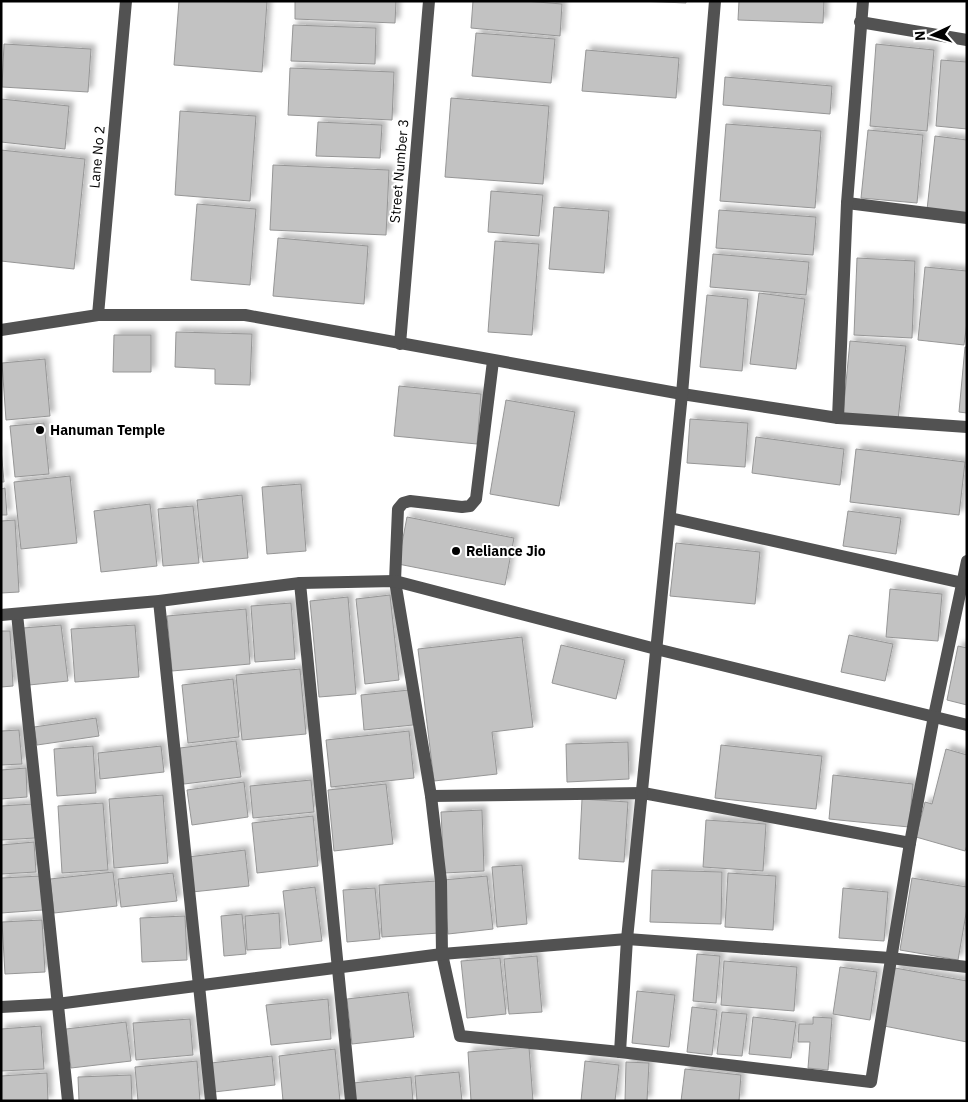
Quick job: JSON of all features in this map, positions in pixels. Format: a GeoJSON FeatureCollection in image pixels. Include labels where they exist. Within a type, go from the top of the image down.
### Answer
{"type":"FeatureCollection","features":[{"type":"Feature","properties":{"kind":"street","name":"Lane No 2"},"geometry":{"type":"LineString","coordinates":[[98,315],[126,1]]}},
{"type":"Feature","properties":{"kind":"street","name":"Street Number 3"},"geometry":{"type":"LineString","coordinates":[[400,344],[429,1]]}},
{"type":"Feature","properties":{"kind":"street"},"geometry":{"type":"LineString","coordinates":[[620,1052],[627,939],[682,394],[715,1]]}},
{"type":"Feature","properties":{"kind":"street"},"geometry":{"type":"LineString","coordinates":[[838,418],[847,204],[863,1]]}},
{"type":"Feature","properties":{"kind":"street"},"geometry":{"type":"LineString","coordinates":[[860,22],[967,40]]}},
{"type":"Feature","properties":{"kind":"street"},"geometry":{"type":"LineString","coordinates":[[847,204],[967,218]]}},
{"type":"Feature","properties":{"kind":"street"},"geometry":{"type":"LineString","coordinates":[[1,330],[98,315],[245,315],[682,394],[838,418],[967,427]]}},
{"type":"Feature","properties":{"kind":"street"},"geometry":{"type":"LineString","coordinates":[[493,361],[476,499],[470,506],[462,507],[410,501],[403,503],[398,510],[395,565],[395,581],[431,796],[441,881],[442,954],[460,1036],[620,1052],[871,1082],[910,843],[934,716],[965,583],[967,561]]}},
{"type":"Feature","properties":{"kind":"street"},"geometry":{"type":"LineString","coordinates":[[670,518],[965,583]]}},
{"type":"Feature","properties":{"kind":"street"},"geometry":{"type":"LineString","coordinates":[[1,615],[159,601],[300,583],[395,581],[656,649],[967,725]]}},
{"type":"Feature","properties":{"kind":"street"},"geometry":{"type":"LineString","coordinates":[[300,583],[351,1101]]}},
{"type":"Feature","properties":{"kind":"street"},"geometry":{"type":"LineString","coordinates":[[159,601],[212,1101]]}},
{"type":"Feature","properties":{"kind":"street"},"geometry":{"type":"LineString","coordinates":[[17,614],[68,1101]]}},
{"type":"Feature","properties":{"kind":"street"},"geometry":{"type":"LineString","coordinates":[[431,796],[643,793],[910,843]]}},
{"type":"Feature","properties":{"kind":"street"},"geometry":{"type":"LineString","coordinates":[[1,1007],[57,1004],[442,954],[627,939],[890,958],[967,967]]}},
{"type":"Feature","properties":{"kind":"building"},"geometry":{"type":"Polygon","coordinates":[[[179,1],[267,2],[262,72],[174,65],[179,1]]]}},
{"type":"Feature","properties":{"kind":"building"},"geometry":{"type":"Polygon","coordinates":[[[295,1],[396,1],[395,23],[295,19],[295,1]]]}},
{"type":"Feature","properties":{"kind":"building"},"geometry":{"type":"Polygon","coordinates":[[[473,1],[525,1],[562,4],[560,36],[471,28],[473,1]]]}},
{"type":"Feature","properties":{"kind":"building"},"geometry":{"type":"Polygon","coordinates":[[[639,1],[686,1],[686,3],[639,1]]]}},
{"type":"Feature","properties":{"kind":"building"},"geometry":{"type":"Polygon","coordinates":[[[739,1],[824,1],[823,23],[738,20],[739,1]]]}},
{"type":"Feature","properties":{"kind":"building"},"geometry":{"type":"Polygon","coordinates":[[[293,25],[376,28],[375,64],[291,61],[293,25]]]}},
{"type":"Feature","properties":{"kind":"building"},"geometry":{"type":"Polygon","coordinates":[[[476,33],[555,39],[551,83],[472,76],[476,33]]]}},
{"type":"Feature","properties":{"kind":"building"},"geometry":{"type":"Polygon","coordinates":[[[4,44],[91,49],[88,92],[2,87],[4,44]]]}},
{"type":"Feature","properties":{"kind":"building"},"geometry":{"type":"Polygon","coordinates":[[[876,44],[934,50],[927,131],[870,126],[876,44]]]}},
{"type":"Feature","properties":{"kind":"building"},"geometry":{"type":"Polygon","coordinates":[[[586,50],[679,58],[676,98],[582,91],[586,50]]]}},
{"type":"Feature","properties":{"kind":"building"},"geometry":{"type":"Polygon","coordinates":[[[941,60],[967,62],[967,129],[936,126],[941,60]]]}},
{"type":"Feature","properties":{"kind":"building"},"geometry":{"type":"Polygon","coordinates":[[[290,68],[394,72],[392,120],[288,115],[290,68]]]}},
{"type":"Feature","properties":{"kind":"building"},"geometry":{"type":"Polygon","coordinates":[[[725,77],[832,86],[830,114],[723,105],[725,77]]]}},
{"type":"Feature","properties":{"kind":"building"},"geometry":{"type":"Polygon","coordinates":[[[451,98],[549,106],[543,184],[445,177],[451,98]]]}},
{"type":"Feature","properties":{"kind":"building"},"geometry":{"type":"Polygon","coordinates":[[[1,99],[69,106],[65,149],[1,142],[1,99]]]}},
{"type":"Feature","properties":{"kind":"building"},"geometry":{"type":"Polygon","coordinates":[[[180,111],[256,116],[250,201],[175,195],[180,111]]]}},
{"type":"Feature","properties":{"kind":"building"},"geometry":{"type":"Polygon","coordinates":[[[318,122],[382,125],[380,158],[316,156],[318,122]]]}},
{"type":"Feature","properties":{"kind":"building"},"geometry":{"type":"Polygon","coordinates":[[[726,124],[821,131],[815,208],[720,201],[726,124]]]}},
{"type":"Feature","properties":{"kind":"building"},"geometry":{"type":"Polygon","coordinates":[[[868,130],[923,135],[917,203],[861,198],[868,130]]]}},
{"type":"Feature","properties":{"kind":"building"},"geometry":{"type":"Polygon","coordinates":[[[935,136],[967,140],[967,215],[927,210],[935,136]]]}},
{"type":"Feature","properties":{"kind":"building"},"geometry":{"type":"Polygon","coordinates":[[[1,150],[85,159],[74,269],[1,261],[1,150]]]}},
{"type":"Feature","properties":{"kind":"building"},"geometry":{"type":"Polygon","coordinates":[[[273,165],[389,170],[386,235],[270,230],[273,165]]]}},
{"type":"Feature","properties":{"kind":"building"},"geometry":{"type":"Polygon","coordinates":[[[491,191],[543,195],[539,236],[488,232],[491,191]]]}},
{"type":"Feature","properties":{"kind":"building"},"geometry":{"type":"Polygon","coordinates":[[[197,204],[256,209],[250,285],[191,280],[197,204]]]}},
{"type":"Feature","properties":{"kind":"building"},"geometry":{"type":"Polygon","coordinates":[[[554,207],[609,211],[604,273],[549,269],[554,207]]]}},
{"type":"Feature","properties":{"kind":"building"},"geometry":{"type":"Polygon","coordinates":[[[719,210],[816,217],[813,255],[716,248],[719,210]]]}},
{"type":"Feature","properties":{"kind":"building"},"geometry":{"type":"Polygon","coordinates":[[[278,238],[368,246],[364,304],[273,296],[278,238]]]}},
{"type":"Feature","properties":{"kind":"building"},"geometry":{"type":"Polygon","coordinates":[[[495,241],[539,244],[532,335],[488,332],[495,241]]]}},
{"type":"Feature","properties":{"kind":"building"},"geometry":{"type":"Polygon","coordinates":[[[713,254],[809,262],[806,295],[710,287],[713,254]]]}},
{"type":"Feature","properties":{"kind":"building"},"geometry":{"type":"Polygon","coordinates":[[[857,258],[915,261],[912,338],[854,335],[857,258]]]}},
{"type":"Feature","properties":{"kind":"building"},"geometry":{"type":"Polygon","coordinates":[[[925,267],[967,271],[967,322],[964,345],[918,340],[925,267]]]}},
{"type":"Feature","properties":{"kind":"building"},"geometry":{"type":"Polygon","coordinates":[[[759,293],[805,299],[796,369],[750,364],[759,293]]]}},
{"type":"Feature","properties":{"kind":"building"},"geometry":{"type":"Polygon","coordinates":[[[707,295],[748,299],[742,371],[700,367],[707,295]]]}},
{"type":"Feature","properties":{"kind":"building"},"geometry":{"type":"Polygon","coordinates":[[[176,332],[252,334],[250,385],[215,384],[215,369],[175,367],[176,332]]]}},
{"type":"Feature","properties":{"kind":"building"},"geometry":{"type":"Polygon","coordinates":[[[114,335],[151,335],[151,372],[113,372],[114,335]]]}},
{"type":"Feature","properties":{"kind":"building"},"geometry":{"type":"Polygon","coordinates":[[[850,341],[906,346],[898,420],[843,414],[850,341]]]}},
{"type":"Feature","properties":{"kind":"building"},"geometry":{"type":"Polygon","coordinates":[[[965,347],[967,347],[967,413],[959,412],[965,347]]]}},
{"type":"Feature","properties":{"kind":"building"},"geometry":{"type":"Polygon","coordinates":[[[45,359],[50,416],[6,420],[2,363],[45,359]]]}},
{"type":"Feature","properties":{"kind":"building"},"geometry":{"type":"Polygon","coordinates":[[[399,386],[481,394],[477,444],[394,436],[399,386]]]}},
{"type":"Feature","properties":{"kind":"building"},"geometry":{"type":"Polygon","coordinates":[[[506,400],[575,412],[559,506],[490,494],[506,400]]]}},
{"type":"Feature","properties":{"kind":"building"},"geometry":{"type":"Polygon","coordinates":[[[690,419],[748,423],[745,467],[687,463],[690,419]]]}},
{"type":"Feature","properties":{"kind":"building"},"geometry":{"type":"Polygon","coordinates":[[[44,423],[49,474],[15,477],[10,426],[44,423]]]}},
{"type":"Feature","properties":{"kind":"building"},"geometry":{"type":"Polygon","coordinates":[[[756,437],[844,449],[840,485],[752,473],[756,437]]]}},
{"type":"Feature","properties":{"kind":"building"},"geometry":{"type":"Polygon","coordinates":[[[1,448],[4,482],[1,482],[1,448]]]}},
{"type":"Feature","properties":{"kind":"building"},"geometry":{"type":"Polygon","coordinates":[[[856,449],[965,462],[959,515],[850,502],[856,449]]]}},
{"type":"Feature","properties":{"kind":"building"},"geometry":{"type":"Polygon","coordinates":[[[70,476],[77,543],[21,549],[14,482],[70,476]]]}},
{"type":"Feature","properties":{"kind":"building"},"geometry":{"type":"Polygon","coordinates":[[[301,484],[306,551],[267,554],[262,487],[301,484]]]}},
{"type":"Feature","properties":{"kind":"building"},"geometry":{"type":"Polygon","coordinates":[[[5,488],[7,515],[1,515],[1,489],[5,488]]]}},
{"type":"Feature","properties":{"kind":"building"},"geometry":{"type":"Polygon","coordinates":[[[242,495],[248,558],[203,562],[197,500],[242,495]]]}},
{"type":"Feature","properties":{"kind":"building"},"geometry":{"type":"Polygon","coordinates":[[[150,504],[157,566],[101,572],[94,511],[150,504]]]}},
{"type":"Feature","properties":{"kind":"building"},"geometry":{"type":"Polygon","coordinates":[[[193,506],[199,563],[163,566],[158,509],[193,506]]]}},
{"type":"Feature","properties":{"kind":"building"},"geometry":{"type":"Polygon","coordinates":[[[848,511],[901,518],[896,554],[843,546],[848,511]]]}},
{"type":"Feature","properties":{"kind":"building","name":"Reliance Jio"},"geometry":{"type":"Polygon","coordinates":[[[407,517],[514,538],[505,585],[398,564],[407,517]]]}},
{"type":"Feature","properties":{"kind":"building"},"geometry":{"type":"Polygon","coordinates":[[[15,520],[19,592],[1,593],[1,521],[15,520]]]}},
{"type":"Feature","properties":{"kind":"building"},"geometry":{"type":"Polygon","coordinates":[[[676,543],[760,552],[755,604],[670,596],[676,543]]]}},
{"type":"Feature","properties":{"kind":"building"},"geometry":{"type":"Polygon","coordinates":[[[890,589],[942,594],[938,641],[886,637],[890,589]]]}},
{"type":"Feature","properties":{"kind":"building"},"geometry":{"type":"Polygon","coordinates":[[[390,595],[399,680],[365,684],[356,599],[390,595]]]}},
{"type":"Feature","properties":{"kind":"building"},"geometry":{"type":"Polygon","coordinates":[[[348,597],[356,694],[319,697],[310,601],[348,597]]]}},
{"type":"Feature","properties":{"kind":"building"},"geometry":{"type":"Polygon","coordinates":[[[291,603],[295,659],[255,662],[251,606],[291,603]]]}},
{"type":"Feature","properties":{"kind":"building"},"geometry":{"type":"Polygon","coordinates":[[[246,609],[250,664],[172,671],[167,616],[246,609]]]}},
{"type":"Feature","properties":{"kind":"building"},"geometry":{"type":"Polygon","coordinates":[[[61,625],[68,681],[29,685],[23,628],[61,625]]]}},
{"type":"Feature","properties":{"kind":"building"},"geometry":{"type":"Polygon","coordinates":[[[135,625],[139,677],[75,682],[71,629],[135,625]]]}},
{"type":"Feature","properties":{"kind":"building"},"geometry":{"type":"Polygon","coordinates":[[[1,631],[10,631],[13,686],[1,687],[1,631]]]}},
{"type":"Feature","properties":{"kind":"building"},"geometry":{"type":"Polygon","coordinates":[[[849,635],[893,644],[885,681],[841,672],[849,635]]]}},
{"type":"Feature","properties":{"kind":"building"},"geometry":{"type":"Polygon","coordinates":[[[522,637],[533,727],[492,732],[497,774],[434,781],[418,649],[522,637]]]}},
{"type":"Feature","properties":{"kind":"building"},"geometry":{"type":"Polygon","coordinates":[[[561,645],[625,660],[616,699],[552,683],[561,645]]]}},
{"type":"Feature","properties":{"kind":"building"},"geometry":{"type":"Polygon","coordinates":[[[958,646],[967,648],[967,705],[947,700],[958,646]]]}},
{"type":"Feature","properties":{"kind":"building"},"geometry":{"type":"Polygon","coordinates":[[[300,669],[306,734],[242,740],[236,675],[300,669]]]}},
{"type":"Feature","properties":{"kind":"building"},"geometry":{"type":"Polygon","coordinates":[[[233,679],[239,737],[188,743],[182,685],[233,679]]]}},
{"type":"Feature","properties":{"kind":"building"},"geometry":{"type":"Polygon","coordinates":[[[409,690],[413,725],[364,730],[361,695],[409,690]]]}},
{"type":"Feature","properties":{"kind":"building"},"geometry":{"type":"Polygon","coordinates":[[[96,718],[99,736],[37,745],[34,727],[96,718]]]}},
{"type":"Feature","properties":{"kind":"building"},"geometry":{"type":"Polygon","coordinates":[[[19,730],[22,764],[1,765],[1,731],[19,730]]]}},
{"type":"Feature","properties":{"kind":"building"},"geometry":{"type":"Polygon","coordinates":[[[409,731],[414,778],[331,787],[326,740],[409,731]]]}},
{"type":"Feature","properties":{"kind":"building"},"geometry":{"type":"Polygon","coordinates":[[[236,741],[241,777],[184,784],[180,748],[236,741]]]}},
{"type":"Feature","properties":{"kind":"building"},"geometry":{"type":"Polygon","coordinates":[[[628,742],[629,779],[567,782],[566,744],[628,742]]]}},
{"type":"Feature","properties":{"kind":"building"},"geometry":{"type":"Polygon","coordinates":[[[721,745],[822,756],[816,809],[715,798],[721,745]]]}},
{"type":"Feature","properties":{"kind":"building"},"geometry":{"type":"Polygon","coordinates":[[[93,746],[96,793],[57,796],[54,749],[93,746]]]}},
{"type":"Feature","properties":{"kind":"building"},"geometry":{"type":"Polygon","coordinates":[[[161,746],[164,772],[100,779],[98,753],[161,746]]]}},
{"type":"Feature","properties":{"kind":"building"},"geometry":{"type":"Polygon","coordinates":[[[946,749],[967,755],[967,845],[965,851],[916,837],[925,802],[932,804],[946,749]]]}},
{"type":"Feature","properties":{"kind":"building"},"geometry":{"type":"Polygon","coordinates":[[[26,768],[27,797],[1,799],[1,770],[26,768]]]}},
{"type":"Feature","properties":{"kind":"building"},"geometry":{"type":"Polygon","coordinates":[[[833,775],[913,784],[909,827],[829,819],[833,775]]]}},
{"type":"Feature","properties":{"kind":"building"},"geometry":{"type":"Polygon","coordinates":[[[311,780],[314,812],[253,818],[250,786],[311,780]]]}},
{"type":"Feature","properties":{"kind":"building"},"geometry":{"type":"Polygon","coordinates":[[[244,782],[248,817],[192,825],[187,790],[244,782]]]}},
{"type":"Feature","properties":{"kind":"building"},"geometry":{"type":"Polygon","coordinates":[[[386,784],[393,844],[334,851],[328,790],[386,784]]]}},
{"type":"Feature","properties":{"kind":"building"},"geometry":{"type":"Polygon","coordinates":[[[163,795],[168,863],[114,868],[109,799],[163,795]]]}},
{"type":"Feature","properties":{"kind":"building"},"geometry":{"type":"Polygon","coordinates":[[[582,799],[628,802],[624,862],[579,859],[582,799]]]}},
{"type":"Feature","properties":{"kind":"building"},"geometry":{"type":"Polygon","coordinates":[[[103,803],[108,870],[62,873],[58,806],[103,803]]]}},
{"type":"Feature","properties":{"kind":"building"},"geometry":{"type":"Polygon","coordinates":[[[33,804],[35,838],[1,840],[1,806],[33,804]]]}},
{"type":"Feature","properties":{"kind":"building"},"geometry":{"type":"Polygon","coordinates":[[[482,810],[484,871],[444,873],[441,812],[482,810]]]}},
{"type":"Feature","properties":{"kind":"building"},"geometry":{"type":"Polygon","coordinates":[[[313,816],[318,866],[257,873],[252,823],[313,816]]]}},
{"type":"Feature","properties":{"kind":"building"},"geometry":{"type":"Polygon","coordinates":[[[706,820],[766,824],[763,871],[703,867],[706,820]]]}},
{"type":"Feature","properties":{"kind":"building"},"geometry":{"type":"Polygon","coordinates":[[[34,842],[36,872],[1,874],[1,845],[34,842]]]}},
{"type":"Feature","properties":{"kind":"building"},"geometry":{"type":"Polygon","coordinates":[[[245,850],[249,886],[192,892],[188,857],[245,850]]]}},
{"type":"Feature","properties":{"kind":"building"},"geometry":{"type":"Polygon","coordinates":[[[522,865],[527,924],[497,927],[492,867],[522,865]]]}},
{"type":"Feature","properties":{"kind":"building"},"geometry":{"type":"Polygon","coordinates":[[[652,870],[722,872],[721,924],[650,922],[652,870]]]}},
{"type":"Feature","properties":{"kind":"building"},"geometry":{"type":"Polygon","coordinates":[[[113,872],[117,906],[54,913],[50,879],[113,872]]]}},
{"type":"Feature","properties":{"kind":"building"},"geometry":{"type":"Polygon","coordinates":[[[173,873],[177,901],[121,907],[118,879],[173,873]]]}},
{"type":"Feature","properties":{"kind":"building"},"geometry":{"type":"Polygon","coordinates":[[[728,873],[776,876],[773,930],[725,927],[728,873]]]}},
{"type":"Feature","properties":{"kind":"building"},"geometry":{"type":"Polygon","coordinates":[[[41,876],[43,910],[1,913],[1,878],[41,876]]]}},
{"type":"Feature","properties":{"kind":"building"},"geometry":{"type":"Polygon","coordinates":[[[487,876],[493,929],[448,934],[443,880],[487,876]]]}},
{"type":"Feature","properties":{"kind":"building"},"geometry":{"type":"Polygon","coordinates":[[[912,878],[967,887],[967,908],[958,960],[900,950],[912,878]]]}},
{"type":"Feature","properties":{"kind":"building"},"geometry":{"type":"Polygon","coordinates":[[[436,881],[439,933],[382,937],[379,885],[436,881]]]}},
{"type":"Feature","properties":{"kind":"building"},"geometry":{"type":"Polygon","coordinates":[[[315,887],[322,941],[289,945],[283,891],[315,887]]]}},
{"type":"Feature","properties":{"kind":"building"},"geometry":{"type":"Polygon","coordinates":[[[375,888],[380,939],[347,942],[343,890],[375,888]]]}},
{"type":"Feature","properties":{"kind":"building"},"geometry":{"type":"Polygon","coordinates":[[[843,888],[888,892],[884,941],[839,938],[843,888]]]}},
{"type":"Feature","properties":{"kind":"building"},"geometry":{"type":"Polygon","coordinates":[[[279,913],[281,948],[247,950],[245,916],[279,913]]]}},
{"type":"Feature","properties":{"kind":"building"},"geometry":{"type":"Polygon","coordinates":[[[242,914],[246,954],[224,956],[221,916],[242,914]]]}},
{"type":"Feature","properties":{"kind":"building"},"geometry":{"type":"Polygon","coordinates":[[[185,916],[187,960],[142,962],[140,918],[185,916]]]}},
{"type":"Feature","properties":{"kind":"building"},"geometry":{"type":"Polygon","coordinates":[[[42,920],[45,972],[5,974],[2,922],[42,920]]]}},
{"type":"Feature","properties":{"kind":"building"},"geometry":{"type":"Polygon","coordinates":[[[697,954],[720,956],[716,1003],[693,1001],[697,954]]]}},
{"type":"Feature","properties":{"kind":"building"},"geometry":{"type":"Polygon","coordinates":[[[537,956],[542,1012],[509,1014],[504,959],[537,956]]]}},
{"type":"Feature","properties":{"kind":"building"},"geometry":{"type":"Polygon","coordinates":[[[500,958],[506,1014],[467,1018],[461,961],[500,958]]]}},
{"type":"Feature","properties":{"kind":"building"},"geometry":{"type":"Polygon","coordinates":[[[724,961],[797,967],[794,1011],[721,1005],[724,961]]]}},
{"type":"Feature","properties":{"kind":"building"},"geometry":{"type":"Polygon","coordinates":[[[840,967],[877,972],[870,1020],[833,1014],[840,967]]]}},
{"type":"Feature","properties":{"kind":"building"},"geometry":{"type":"Polygon","coordinates":[[[895,968],[967,981],[967,1042],[884,1026],[895,968]]]}},
{"type":"Feature","properties":{"kind":"building"},"geometry":{"type":"Polygon","coordinates":[[[637,991],[675,995],[669,1047],[632,1043],[637,991]]]}},
{"type":"Feature","properties":{"kind":"building"},"geometry":{"type":"Polygon","coordinates":[[[408,992],[414,1037],[352,1044],[347,999],[408,992]]]}},
{"type":"Feature","properties":{"kind":"building"},"geometry":{"type":"Polygon","coordinates":[[[328,999],[331,1039],[271,1045],[266,1005],[328,999]]]}},
{"type":"Feature","properties":{"kind":"building"},"geometry":{"type":"Polygon","coordinates":[[[692,1007],[717,1010],[712,1055],[687,1052],[692,1007]]]}},
{"type":"Feature","properties":{"kind":"building"},"geometry":{"type":"Polygon","coordinates":[[[722,1012],[747,1014],[742,1056],[717,1054],[722,1012]]]}},
{"type":"Feature","properties":{"kind":"building"},"geometry":{"type":"Polygon","coordinates":[[[753,1017],[796,1022],[791,1058],[749,1054],[753,1017]]]}},
{"type":"Feature","properties":{"kind":"building"},"geometry":{"type":"Polygon","coordinates":[[[813,1017],[832,1018],[828,1070],[808,1068],[810,1042],[798,1042],[799,1024],[813,1024],[813,1017]]]}},
{"type":"Feature","properties":{"kind":"building"},"geometry":{"type":"Polygon","coordinates":[[[190,1019],[193,1055],[136,1060],[133,1023],[190,1019]]]}},
{"type":"Feature","properties":{"kind":"building"},"geometry":{"type":"Polygon","coordinates":[[[126,1022],[131,1061],[71,1068],[66,1029],[126,1022]]]}},
{"type":"Feature","properties":{"kind":"building"},"geometry":{"type":"Polygon","coordinates":[[[41,1026],[44,1069],[1,1071],[1,1029],[41,1026]]]}},
{"type":"Feature","properties":{"kind":"building"},"geometry":{"type":"Polygon","coordinates":[[[529,1047],[533,1101],[471,1101],[468,1052],[529,1047]]]}},
{"type":"Feature","properties":{"kind":"building"},"geometry":{"type":"Polygon","coordinates":[[[335,1049],[340,1101],[283,1101],[279,1056],[335,1049]]]}},
{"type":"Feature","properties":{"kind":"building"},"geometry":{"type":"Polygon","coordinates":[[[272,1056],[275,1085],[214,1092],[211,1063],[272,1056]]]}},
{"type":"Feature","properties":{"kind":"building"},"geometry":{"type":"Polygon","coordinates":[[[197,1061],[200,1101],[138,1101],[135,1067],[197,1061]]]}},
{"type":"Feature","properties":{"kind":"building"},"geometry":{"type":"Polygon","coordinates":[[[585,1061],[619,1065],[615,1101],[581,1101],[585,1061]]]}},
{"type":"Feature","properties":{"kind":"building"},"geometry":{"type":"Polygon","coordinates":[[[626,1062],[649,1063],[647,1101],[625,1101],[626,1062]]]}},
{"type":"Feature","properties":{"kind":"building"},"geometry":{"type":"Polygon","coordinates":[[[685,1069],[741,1075],[739,1101],[681,1101],[685,1069]]]}},
{"type":"Feature","properties":{"kind":"building"},"geometry":{"type":"Polygon","coordinates":[[[459,1072],[462,1101],[417,1101],[415,1076],[459,1072]]]}},
{"type":"Feature","properties":{"kind":"building"},"geometry":{"type":"Polygon","coordinates":[[[47,1073],[48,1101],[1,1101],[1,1076],[47,1073]]]}},
{"type":"Feature","properties":{"kind":"building"},"geometry":{"type":"Polygon","coordinates":[[[131,1075],[132,1101],[79,1101],[78,1077],[131,1075]]]}},
{"type":"Feature","properties":{"kind":"building"},"geometry":{"type":"Polygon","coordinates":[[[411,1077],[413,1101],[355,1101],[353,1083],[411,1077]]]}},
{"type":"Feature","properties":{"kind":"place","name":"Hanuman Temple"},"geometry":{"type":"Point","coordinates":[40,430]}},
{"type":"Feature","properties":{"kind":"place","name":"Reliance Jio"},"geometry":{"type":"Point","coordinates":[456,551]}}]}
